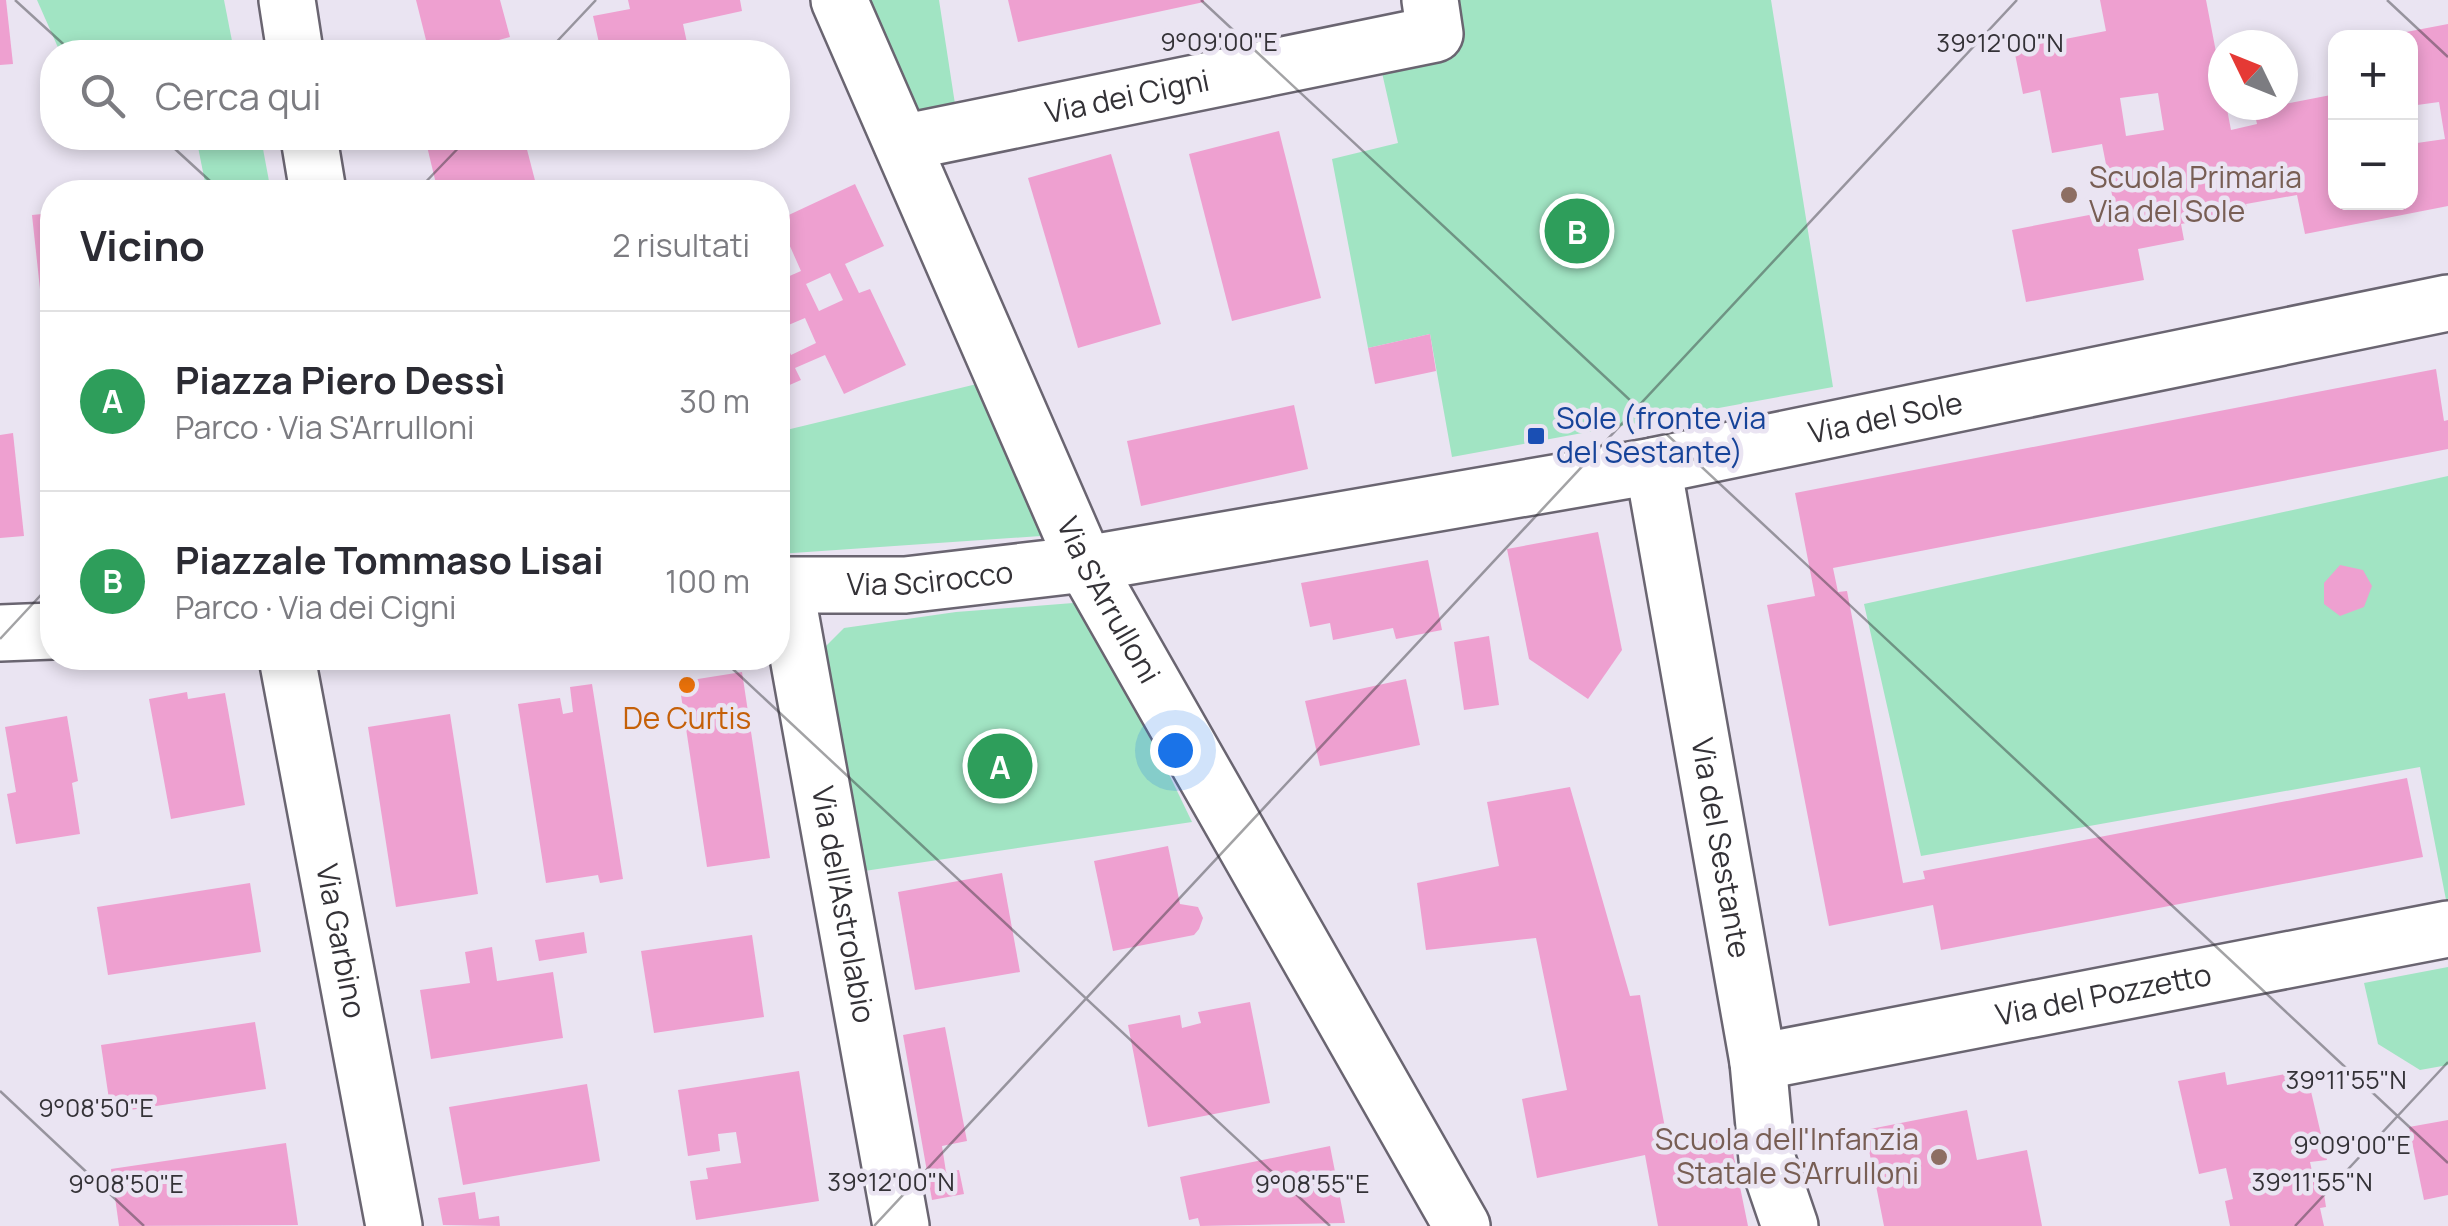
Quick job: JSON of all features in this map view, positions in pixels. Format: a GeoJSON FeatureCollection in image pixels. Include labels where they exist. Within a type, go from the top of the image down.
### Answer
{"type":"FeatureCollection","features":[{"type":"Feature","properties":{"kind":"street"},"geometry":{"type":"LineString","coordinates":[[287,0],[293,40]]}},
{"type":"Feature","properties":{"kind":"street","name":"Via S'Arrulloni"},"geometry":{"type":"LineString","coordinates":[[839,0],[1085,564],[1462,1226]]}},
{"type":"Feature","properties":{"kind":"street","name":"Via dei Cigni"},"geometry":{"type":"LineString","coordinates":[[902,143],[1436,34],[1430,0]]}},
{"type":"Feature","properties":{"kind":"street"},"geometry":{"type":"LineString","coordinates":[[311,150],[316,180]]}},
{"type":"Feature","properties":{"kind":"street","name":"Via del Sole"},"geometry":{"type":"LineString","coordinates":[[1085,564],[1653,466],[2448,303]]}},
{"type":"Feature","properties":{"kind":"street","name":"Via del Sestante"},"geometry":{"type":"LineString","coordinates":[[1653,466],[1758,1062],[1767,1159],[1790,1226]]}},
{"type":"Feature","properties":{"kind":"street","name":"Via Scirocco"},"geometry":{"type":"LineString","coordinates":[[790,585],[905,585],[1085,564]]}},
{"type":"Feature","properties":{"kind":"street"},"geometry":{"type":"LineString","coordinates":[[0,633],[40,631]]}},
{"type":"Feature","properties":{"kind":"street","name":"Via dell'Astrolabio"},"geometry":{"type":"LineString","coordinates":[[790,633],[901,1226]]}},
{"type":"Feature","properties":{"kind":"street","name":"Via Garbino"},"geometry":{"type":"LineString","coordinates":[[289,670],[394,1226]]}},
{"type":"Feature","properties":{"kind":"street","name":"Via del Pozzetto"},"geometry":{"type":"LineString","coordinates":[[1758,1062],[2448,929]]}},
{"type":"Feature","properties":{"kind":"green space"},"geometry":{"type":"Polygon","coordinates":[[[37,0],[224,0],[232,40],[55,40],[37,0]]]}},
{"type":"Feature","properties":{"kind":"green space"},"geometry":{"type":"Polygon","coordinates":[[[866,0],[939,0],[955,104],[913,118],[866,0]]]}},
{"type":"Feature","properties":{"kind":"green space"},"geometry":{"type":"Polygon","coordinates":[[[1449,0],[1771,0],[1833,387],[1452,457],[1430,334],[1368,348],[1332,159],[1398,143],[1380,64],[1449,0]]]}},
{"type":"Feature","properties":{"kind":"green space"},"geometry":{"type":"Polygon","coordinates":[[[199,150],[263,150],[269,180],[205,180],[199,150]]]}},
{"type":"Feature","properties":{"kind":"green space"},"geometry":{"type":"Polygon","coordinates":[[[981,383],[1055,535],[790,553],[790,429],[981,383]]]}},
{"type":"Feature","properties":{"kind":"green space"},"geometry":{"type":"Polygon","coordinates":[[[2448,476],[2448,910],[2420,767],[1921,856],[1864,604],[2448,476]]]}},
{"type":"Feature","properties":{"kind":"green space"},"geometry":{"type":"Polygon","coordinates":[[[1086,602],[1192,822],[851,873],[821,663],[825,647],[844,628],[956,612],[1086,602]]]}},
{"type":"Feature","properties":{"kind":"green space"},"geometry":{"type":"Polygon","coordinates":[[[2448,967],[2448,1065],[2420,1070],[2378,1044],[2364,983],[2448,967]]]}},
{"type":"Feature","properties":{"kind":"building"},"geometry":{"type":"Polygon","coordinates":[[[0,0],[6,0],[13,64],[0,65],[0,0]]]}},
{"type":"Feature","properties":{"kind":"building"},"geometry":{"type":"Polygon","coordinates":[[[416,0],[500,0],[510,37],[426,40],[416,0]]]}},
{"type":"Feature","properties":{"kind":"building"},"geometry":{"type":"Polygon","coordinates":[[[628,0],[740,0],[742,11],[683,24],[686,40],[598,40],[593,16],[630,9],[628,0]]]}},
{"type":"Feature","properties":{"kind":"building"},"geometry":{"type":"Polygon","coordinates":[[[1008,0],[1204,0],[1204,2],[1018,42],[1008,0]]]}},
{"type":"Feature","properties":{"kind":"building"},"geometry":{"type":"Polygon","coordinates":[[[2100,0],[2206,0],[2212,30],[2208,30],[2208,120],[2229,120],[2231,130],[2257,124],[2256,120],[2298,120],[2298,101],[2328,96],[2328,210],[2418,210],[2418,143],[2445,139],[2439,102],[2418,105],[2416,30],[2448,24],[2448,206],[2305,234],[2297,195],[2246,204],[2248,211],[2181,224],[2184,240],[2138,249],[2144,280],[2026,302],[2012,230],[2115,210],[2102,144],[2052,153],[2040,90],[2023,94],[2014,49],[2106,31],[2100,0]],[[2158,93],[2120,98],[2126,136],[2164,130],[2158,93]]]}},
{"type":"Feature","properties":{"kind":"building"},"geometry":{"type":"Polygon","coordinates":[[[1279,131],[1321,298],[1232,321],[1189,154],[1279,131]]]}},
{"type":"Feature","properties":{"kind":"building"},"geometry":{"type":"Polygon","coordinates":[[[428,150],[527,150],[535,180],[435,180],[428,150]]]}},
{"type":"Feature","properties":{"kind":"building"},"geometry":{"type":"Polygon","coordinates":[[[1111,154],[1161,324],[1078,348],[1028,178],[1111,154]]]}},
{"type":"Feature","properties":{"kind":"building"},"geometry":{"type":"Polygon","coordinates":[[[855,184],[884,246],[845,264],[859,293],[870,289],[906,365],[844,394],[825,355],[795,368],[801,380],[790,385],[790,353],[816,343],[805,318],[790,324],[790,276],[801,271],[790,246],[790,214],[855,184]],[[830,273],[806,284],[819,311],[843,300],[830,273]]]}},
{"type":"Feature","properties":{"kind":"building"},"geometry":{"type":"Polygon","coordinates":[[[40,214],[40,289],[32,215],[40,214]]]}},
{"type":"Feature","properties":{"kind":"building"},"geometry":{"type":"Polygon","coordinates":[[[1430,334],[1436,371],[1375,384],[1368,348],[1430,334]]]}},
{"type":"Feature","properties":{"kind":"building"},"geometry":{"type":"Polygon","coordinates":[[[2436,369],[2444,421],[2448,420],[2448,449],[1833,568],[1838,592],[1847,591],[1903,883],[1925,879],[1923,871],[2407,778],[2423,857],[1941,950],[1933,905],[1829,926],[1767,605],[1815,596],[1795,493],[2436,369]]]}},
{"type":"Feature","properties":{"kind":"building"},"geometry":{"type":"Polygon","coordinates":[[[1294,405],[1308,469],[1141,506],[1127,441],[1294,405]]]}},
{"type":"Feature","properties":{"kind":"building"},"geometry":{"type":"Polygon","coordinates":[[[13,433],[24,536],[0,538],[0,435],[13,433]]]}},
{"type":"Feature","properties":{"kind":"building"},"geometry":{"type":"Polygon","coordinates":[[[1598,532],[1622,650],[1588,699],[1529,659],[1507,549],[1598,532]]]}},
{"type":"Feature","properties":{"kind":"building"},"geometry":{"type":"Polygon","coordinates":[[[1428,560],[1442,630],[1396,639],[1393,628],[1333,640],[1330,623],[1310,627],[1301,583],[1428,560]]]}},
{"type":"Feature","properties":{"kind":"building"},"geometry":{"type":"Polygon","coordinates":[[[2340,565],[2363,570],[2372,586],[2364,607],[2340,616],[2324,604],[2324,583],[2340,565]]]}},
{"type":"Feature","properties":{"kind":"building"},"geometry":{"type":"Polygon","coordinates":[[[1489,636],[1499,705],[1464,710],[1454,642],[1489,636]]]}},
{"type":"Feature","properties":{"kind":"building"},"geometry":{"type":"Polygon","coordinates":[[[742,672],[770,858],[707,867],[679,682],[742,672]]]}},
{"type":"Feature","properties":{"kind":"building"},"geometry":{"type":"Polygon","coordinates":[[[1406,679],[1420,745],[1320,766],[1305,701],[1406,679]]]}},
{"type":"Feature","properties":{"kind":"building"},"geometry":{"type":"Polygon","coordinates":[[[592,684],[623,879],[600,883],[598,875],[546,883],[518,704],[560,698],[563,714],[573,712],[570,687],[592,684]]]}},
{"type":"Feature","properties":{"kind":"building"},"geometry":{"type":"Polygon","coordinates":[[[187,692],[188,699],[225,693],[245,805],[171,819],[149,699],[187,692]]]}},
{"type":"Feature","properties":{"kind":"building"},"geometry":{"type":"Polygon","coordinates":[[[450,714],[478,894],[396,907],[368,727],[450,714]]]}},
{"type":"Feature","properties":{"kind":"building"},"geometry":{"type":"Polygon","coordinates":[[[67,716],[78,781],[72,783],[80,834],[16,844],[7,794],[16,792],[5,727],[67,716]]]}},
{"type":"Feature","properties":{"kind":"building"},"geometry":{"type":"Polygon","coordinates":[[[1570,787],[1630,996],[1640,995],[1669,1149],[1729,1133],[1748,1226],[1658,1226],[1645,1155],[1537,1178],[1522,1099],[1567,1090],[1536,938],[1426,950],[1417,883],[1499,866],[1487,802],[1570,787]]]}},
{"type":"Feature","properties":{"kind":"building"},"geometry":{"type":"Polygon","coordinates":[[[1168,846],[1180,904],[1198,907],[1203,918],[1199,929],[1194,935],[1113,951],[1094,861],[1168,846]]]}},
{"type":"Feature","properties":{"kind":"building"},"geometry":{"type":"Polygon","coordinates":[[[1002,873],[1020,972],[915,990],[898,892],[1002,873]]]}},
{"type":"Feature","properties":{"kind":"building"},"geometry":{"type":"Polygon","coordinates":[[[250,883],[261,952],[108,975],[97,907],[250,883]]]}},
{"type":"Feature","properties":{"kind":"building"},"geometry":{"type":"Polygon","coordinates":[[[584,932],[587,953],[539,961],[535,940],[584,932]]]}},
{"type":"Feature","properties":{"kind":"building"},"geometry":{"type":"Polygon","coordinates":[[[752,935],[764,1017],[654,1033],[641,951],[752,935]]]}},
{"type":"Feature","properties":{"kind":"building"},"geometry":{"type":"Polygon","coordinates":[[[492,947],[497,981],[553,972],[563,1038],[431,1059],[420,990],[470,983],[465,952],[492,947]]]}},
{"type":"Feature","properties":{"kind":"building"},"geometry":{"type":"Polygon","coordinates":[[[1250,1002],[1270,1103],[1148,1127],[1128,1025],[1180,1015],[1182,1028],[1201,1023],[1198,1012],[1250,1002]]]}},
{"type":"Feature","properties":{"kind":"building"},"geometry":{"type":"Polygon","coordinates":[[[255,1022],[266,1089],[111,1113],[101,1045],[255,1022]]]}},
{"type":"Feature","properties":{"kind":"building"},"geometry":{"type":"Polygon","coordinates":[[[945,1027],[967,1141],[942,1146],[946,1172],[959,1170],[964,1194],[932,1200],[903,1035],[945,1027]]]}},
{"type":"Feature","properties":{"kind":"building"},"geometry":{"type":"Polygon","coordinates":[[[2306,1070],[2327,1160],[2310,1162],[2316,1189],[2323,1187],[2326,1207],[2320,1208],[2324,1226],[2230,1226],[2225,1201],[2233,1199],[2226,1168],[2199,1174],[2178,1081],[2225,1072],[2227,1085],[2306,1070]]]}},
{"type":"Feature","properties":{"kind":"building"},"geometry":{"type":"Polygon","coordinates":[[[799,1071],[819,1201],[696,1220],[690,1181],[708,1179],[706,1168],[741,1163],[736,1132],[718,1134],[720,1151],[688,1156],[678,1090],[799,1071]]]}},
{"type":"Feature","properties":{"kind":"building"},"geometry":{"type":"Polygon","coordinates":[[[587,1084],[600,1161],[463,1185],[449,1107],[587,1084]]]}},
{"type":"Feature","properties":{"kind":"building"},"geometry":{"type":"Polygon","coordinates":[[[1967,1110],[1977,1160],[2027,1150],[2042,1226],[1884,1226],[1865,1130],[1967,1110]]]}},
{"type":"Feature","properties":{"kind":"building"},"geometry":{"type":"Polygon","coordinates":[[[2448,1120],[2448,1195],[2424,1200],[2409,1127],[2448,1120]]]}},
{"type":"Feature","properties":{"kind":"building"},"geometry":{"type":"Polygon","coordinates":[[[286,1143],[298,1225],[119,1226],[111,1169],[286,1143]]]}},
{"type":"Feature","properties":{"kind":"building"},"geometry":{"type":"Polygon","coordinates":[[[1330,1146],[1345,1223],[1200,1226],[1198,1218],[1189,1220],[1180,1177],[1330,1146]]]}},
{"type":"Feature","properties":{"kind":"building"},"geometry":{"type":"Polygon","coordinates":[[[475,1192],[479,1219],[499,1216],[500,1226],[443,1225],[438,1198],[475,1192]]]}},
{"type":"Feature","properties":{"kind":"place","name":"Scuola Primaria Via del Sole"},"geometry":{"type":"Point","coordinates":[2069,195]}},
{"type":"Feature","properties":{"kind":"place","name":"Piazzale Tommaso Lisai"},"geometry":{"type":"Point","coordinates":[1577,231]}},
{"type":"Feature","properties":{"kind":"place","name":"Sole (fronte via del Sestante)"},"geometry":{"type":"Point","coordinates":[1536,436]}},
{"type":"Feature","properties":{"kind":"place","name":"De Curtis"},"geometry":{"type":"Point","coordinates":[687,685]}},
{"type":"Feature","properties":{"kind":"place","name":"Piazza Piero Dessì"},"geometry":{"type":"Point","coordinates":[1000,766]}},
{"type":"Feature","properties":{"kind":"place","name":"Scuola dell'Infanzia Statale S'Arrulloni"},"geometry":{"type":"Point","coordinates":[1939,1157]}}]}
